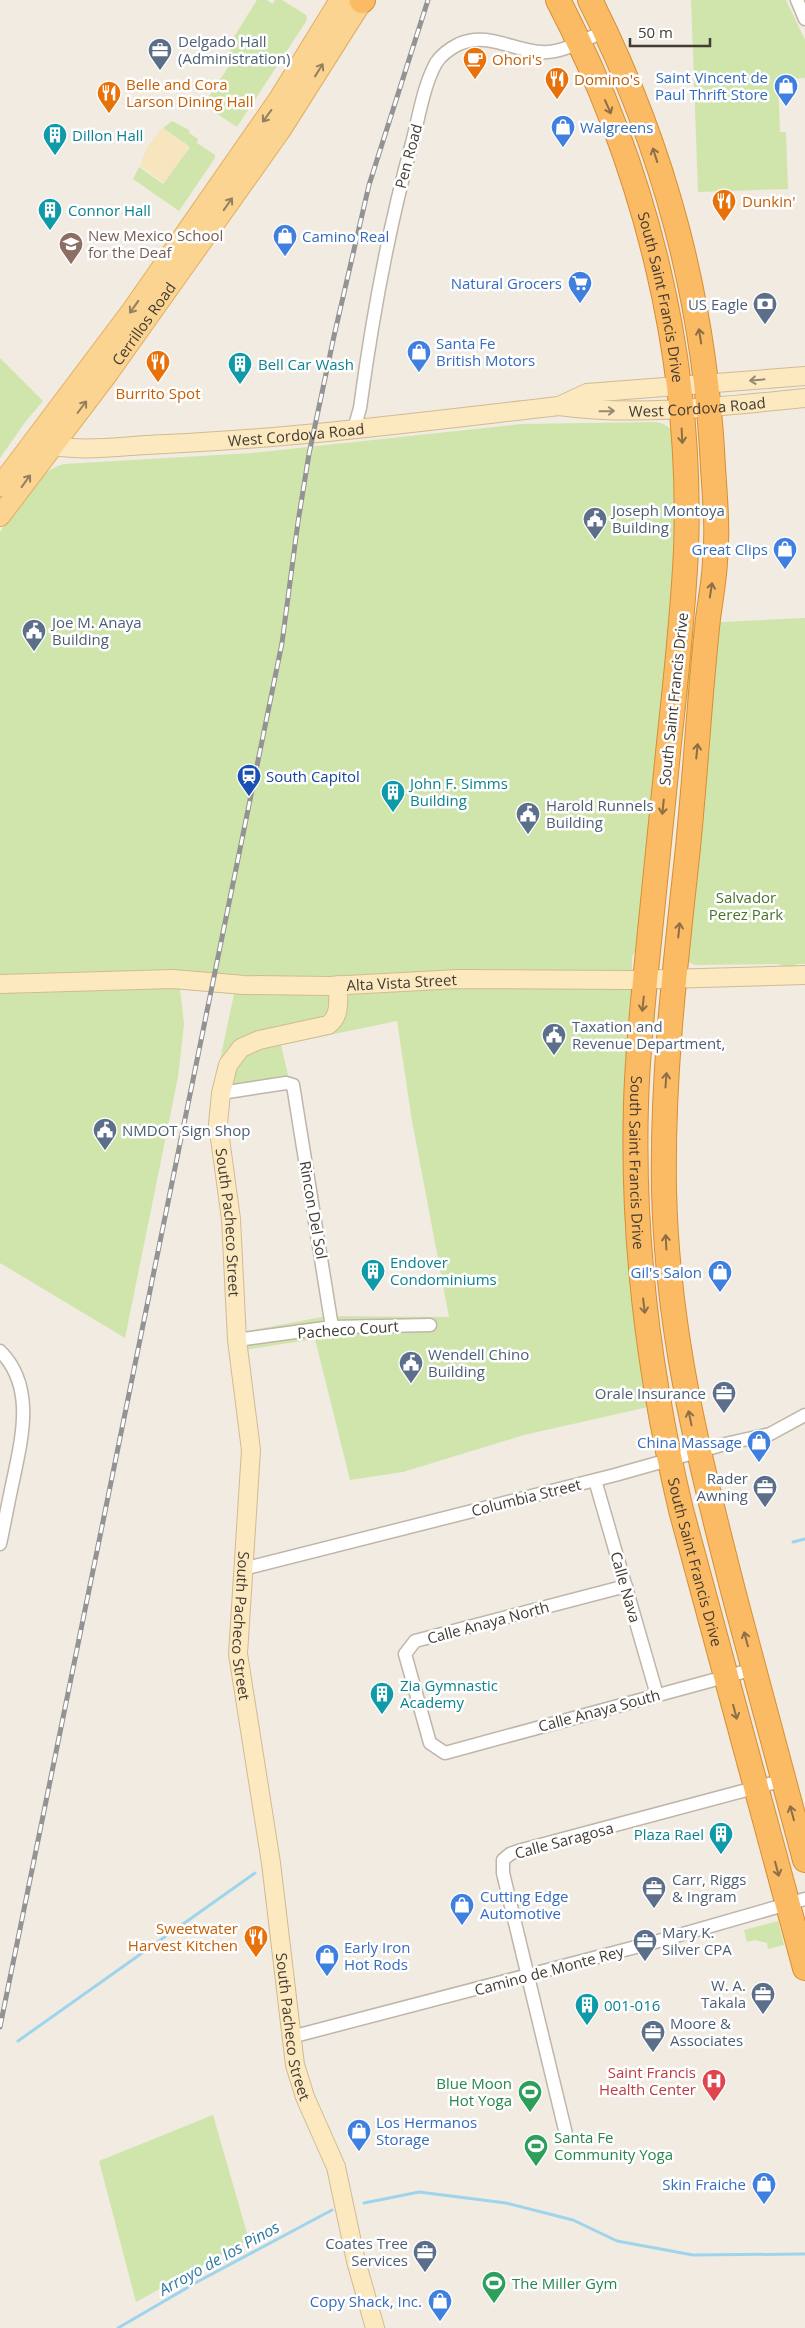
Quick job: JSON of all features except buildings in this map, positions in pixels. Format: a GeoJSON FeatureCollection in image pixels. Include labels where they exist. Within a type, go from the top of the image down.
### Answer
{"type":"FeatureCollection","features":[{"type":"Feature","properties":{"kind":"highway","name":"South Saint Francis Drive"},"geometry":{"type":"LineString","coordinates":[[558,0],[579,41],[611,114],[640,199],[662,287],[680,398],[686,508],[683,605],[645,979],[636,1106],[638,1241],[649,1347],[670,1461],[725,1676],[756,1789],[796,1901],[805,1968]]}},
{"type":"Feature","properties":{"kind":"highway","name":"South Saint Francis Drive"},"geometry":{"type":"LineString","coordinates":[[590,0],[632,93],[670,201],[690,282],[709,396],[716,562],[709,606],[699,737],[674,979],[664,1106],[666,1247],[682,1374],[698,1452],[805,1860]]}},
{"type":"Feature","properties":{"kind":"main road","name":"Cerrillos Road"},"geometry":{"type":"LineString","coordinates":[[0,486],[33,441],[162,283],[280,131],[357,0]]}},
{"type":"Feature","properties":{"kind":"main road","name":"Cerrillos Road"},"geometry":{"type":"LineString","coordinates":[[0,516],[52,446],[162,283]]}},
{"type":"Feature","properties":{"kind":"street"},"geometry":{"type":"LineString","coordinates":[[796,0],[805,19]]}},
{"type":"Feature","properties":{"kind":"street","name":"Pen Road"},"geometry":{"type":"LineString","coordinates":[[354,429],[360,408],[383,264],[397,198],[427,86],[437,62],[452,49],[472,40],[497,41],[539,52],[552,52],[605,31]]}},
{"type":"Feature","properties":{"kind":"street","name":"West Cordova Road"},"geometry":{"type":"LineString","coordinates":[[709,396],[805,376]]}},
{"type":"Feature","properties":{"kind":"street","name":"West Cordova Road"},"geometry":{"type":"LineString","coordinates":[[33,441],[71,448],[186,442],[354,429],[559,406],[587,393],[680,398],[709,396],[805,398]]}},
{"type":"Feature","properties":{"kind":"street","name":"Alta Vista Street"},"geometry":{"type":"LineString","coordinates":[[0,984],[173,979],[244,985],[338,986],[458,979],[674,979],[805,975]]}},
{"type":"Feature","properties":{"kind":"street","name":"South Pacheco Street"},"geometry":{"type":"LineString","coordinates":[[338,986],[338,1011],[332,1022],[316,1029],[259,1040],[241,1048],[228,1064],[221,1093],[218,1124],[231,1219],[237,1340],[251,1450],[238,1654],[271,1863],[291,2037],[299,2080],[336,2168],[356,2261],[375,2328]]}},
{"type":"Feature","properties":{"kind":"street","name":"Rincon Del Sol"},"geometry":{"type":"LineString","coordinates":[[221,1093],[286,1083],[293,1085],[332,1327]]}},
{"type":"Feature","properties":{"kind":"street","name":"Pacheco Court"},"geometry":{"type":"LineString","coordinates":[[237,1340],[332,1327],[430,1325]]}},
{"type":"Feature","properties":{"kind":"street"},"geometry":{"type":"LineString","coordinates":[[0,1351],[16,1371],[23,1396],[23,1431],[0,1544]]}},
{"type":"Feature","properties":{"kind":"street","name":"Columbia Street"},"geometry":{"type":"LineString","coordinates":[[243,1569],[770,1434],[805,1415]]}},
{"type":"Feature","properties":{"kind":"street","name":"Calle Nava"},"geometry":{"type":"LineString","coordinates":[[595,1480],[657,1695]]}},
{"type":"Feature","properties":{"kind":"street","name":"Calle Anaya North"},"geometry":{"type":"LineString","coordinates":[[445,1753],[430,1743],[405,1654],[415,1641],[626,1586]]}},
{"type":"Feature","properties":{"kind":"street","name":"Calle Anaya South"},"geometry":{"type":"LineString","coordinates":[[445,1753],[754,1669]]}},
{"type":"Feature","properties":{"kind":"street","name":"Calle Saragosa"},"geometry":{"type":"LineString","coordinates":[[566,2134],[503,1873],[503,1860],[506,1856],[784,1780]]}},
{"type":"Feature","properties":{"kind":"street","name":"Camino de Monte Rey"},"geometry":{"type":"LineString","coordinates":[[291,2037],[655,1942],[796,1901]]}},
{"type":"Feature","properties":{"kind":"green space"},"geometry":{"type":"Polygon","coordinates":[[[257,0],[267,0],[273,4],[275,0],[282,0],[306,15],[307,20],[237,127],[214,112],[206,101],[231,63],[229,45],[257,0]]]}},
{"type":"Feature","properties":{"kind":"green space"},"geometry":{"type":"Polygon","coordinates":[[[691,0],[786,0],[805,40],[805,78],[778,80],[780,132],[786,132],[788,189],[698,192],[691,0]]]}},
{"type":"Feature","properties":{"kind":"green space"},"geometry":{"type":"Polygon","coordinates":[[[172,121],[189,130],[189,133],[198,139],[197,143],[215,155],[215,158],[179,211],[133,179],[139,167],[163,184],[190,147],[163,128],[172,121]]]}},
{"type":"Feature","properties":{"kind":"green space"},"geometry":{"type":"Polygon","coordinates":[[[0,358],[43,401],[26,421],[0,458],[0,358]]]}},
{"type":"Feature","properties":{"kind":"green space","name":"Salvador Perez Park"},"geometry":{"type":"Polygon","coordinates":[[[652,422],[666,425],[675,435],[675,631],[722,622],[805,618],[805,964],[797,964],[789,968],[777,964],[695,965],[686,961],[708,696],[668,700],[637,947],[632,957],[632,1003],[648,1407],[524,1435],[403,1472],[350,1480],[315,1339],[244,1350],[242,1332],[327,1316],[449,1317],[412,1121],[397,1021],[281,1045],[289,1079],[213,1093],[234,994],[180,989],[184,1024],[178,1077],[125,1338],[0,1263],[0,532],[19,502],[35,483],[53,468],[64,464],[252,453],[521,424],[652,422]]]}},
{"type":"Feature","properties":{"kind":"green space"},"geometry":{"type":"Polygon","coordinates":[[[778,1921],[784,1945],[768,1949],[767,1943],[755,1940],[747,1942],[744,1930],[778,1921]]]}},
{"type":"Feature","properties":{"kind":"green space"},"geometry":{"type":"Polygon","coordinates":[[[213,2115],[249,2240],[136,2302],[99,2161],[213,2115]]]}},
{"type":"Feature","properties":{"kind":"sand"},"geometry":{"type":"Polygon","coordinates":[[[162,128],[189,147],[164,183],[140,166],[146,149],[162,128]]]}},
{"type":"Feature","properties":{"kind":"waterway"},"geometry":{"type":"LineString","coordinates":[[793,1542],[805,1539]]}},
{"type":"Feature","properties":{"kind":"waterway"},"geometry":{"type":"LineString","coordinates":[[18,2041],[255,1873]]}},
{"type":"Feature","properties":{"kind":"waterway","name":"Arroyo de los Pinos"},"geometry":{"type":"LineString","coordinates":[[364,2203],[419,2192],[506,2203],[573,2220],[617,2241],[693,2255],[805,2254]]}},
{"type":"Feature","properties":{"kind":"waterway","name":"Arroyo de los Pinos"},"geometry":{"type":"LineString","coordinates":[[118,2328],[197,2282],[332,2210]]}},
{"type":"Feature","properties":{"kind":"railway"},"geometry":{"type":"LineString","coordinates":[[0,2027],[282,643],[309,454],[369,185],[428,0]]}},
{"type":"Feature","properties":{"kind":"place","name":"Delgado Hall (Administration)"},"geometry":{"type":"Point","coordinates":[160,71]}},
{"type":"Feature","properties":{"kind":"place","name":"Ohori's"},"geometry":{"type":"Point","coordinates":[475,80]}},
{"type":"Feature","properties":{"kind":"place","name":"Domino's"},"geometry":{"type":"Point","coordinates":[557,100]}},
{"type":"Feature","properties":{"kind":"place","name":"Saint Vincent de Paul Thrift Store"},"geometry":{"type":"Point","coordinates":[786,107]}},
{"type":"Feature","properties":{"kind":"place","name":"Belle and Cora Larson Dining Hall"},"geometry":{"type":"Point","coordinates":[109,114]}},
{"type":"Feature","properties":{"kind":"place","name":"Walgreens"},"geometry":{"type":"Point","coordinates":[563,148]}},
{"type":"Feature","properties":{"kind":"place","name":"Dillon Hall"},"geometry":{"type":"Point","coordinates":[55,156]}},
{"type":"Feature","properties":{"kind":"place","name":"Dunkin'"},"geometry":{"type":"Point","coordinates":[724,222]}},
{"type":"Feature","properties":{"kind":"place","name":"Connor Hall"},"geometry":{"type":"Point","coordinates":[50,231]}},
{"type":"Feature","properties":{"kind":"place","name":"Camino Real"},"geometry":{"type":"Point","coordinates":[285,257]}},
{"type":"Feature","properties":{"kind":"place","name":"New Mexico School for the Deaf"},"geometry":{"type":"Point","coordinates":[71,265]}},
{"type":"Feature","properties":{"kind":"place","name":"Natural Grocers"},"geometry":{"type":"Point","coordinates":[580,304]}},
{"type":"Feature","properties":{"kind":"place","name":"US Eagle"},"geometry":{"type":"Point","coordinates":[765,325]}},
{"type":"Feature","properties":{"kind":"place","name":"Santa Fe British Motors"},"geometry":{"type":"Point","coordinates":[419,373]}},
{"type":"Feature","properties":{"kind":"place","name":"Burrito Spot"},"geometry":{"type":"Point","coordinates":[158,383]}},
{"type":"Feature","properties":{"kind":"place","name":"Bell Car Wash"},"geometry":{"type":"Point","coordinates":[240,385]}},
{"type":"Feature","properties":{"kind":"place","name":"Joseph Montoya Building"},"geometry":{"type":"Point","coordinates":[595,540]}},
{"type":"Feature","properties":{"kind":"place","name":"Great Clips"},"geometry":{"type":"Point","coordinates":[785,570]}},
{"type":"Feature","properties":{"kind":"place","name":"Joe M. Anaya Building"},"geometry":{"type":"Point","coordinates":[34,652]}},
{"type":"Feature","properties":{"kind":"place","name":"South Capitol"},"geometry":{"type":"Point","coordinates":[249,797]}},
{"type":"Feature","properties":{"kind":"place","name":"John F. Simms Building"},"geometry":{"type":"Point","coordinates":[393,813]}},
{"type":"Feature","properties":{"kind":"place","name":"Harold Runnels Building"},"geometry":{"type":"Point","coordinates":[528,835]}},
{"type":"Feature","properties":{"kind":"place","name":"Taxation and Revenue Department,"},"geometry":{"type":"Point","coordinates":[554,1056]}},
{"type":"Feature","properties":{"kind":"place","name":"NMDOT Sign Shop"},"geometry":{"type":"Point","coordinates":[105,1151]}},
{"type":"Feature","properties":{"kind":"place","name":"Endover Condominiums"},"geometry":{"type":"Point","coordinates":[373,1292]}},
{"type":"Feature","properties":{"kind":"place","name":"Gil's Salon"},"geometry":{"type":"Point","coordinates":[720,1293]}},
{"type":"Feature","properties":{"kind":"place","name":"Wendell Chino Building"},"geometry":{"type":"Point","coordinates":[411,1384]}},
{"type":"Feature","properties":{"kind":"place","name":"Orale Insurance"},"geometry":{"type":"Point","coordinates":[724,1414]}},
{"type":"Feature","properties":{"kind":"place","name":"China Massage"},"geometry":{"type":"Point","coordinates":[759,1463]}},
{"type":"Feature","properties":{"kind":"place","name":"Rader Awning"},"geometry":{"type":"Point","coordinates":[765,1508]}},
{"type":"Feature","properties":{"kind":"place","name":"Zia Gymnastic Academy"},"geometry":{"type":"Point","coordinates":[382,1715]}},
{"type":"Feature","properties":{"kind":"place","name":"Plaza Rael"},"geometry":{"type":"Point","coordinates":[721,1855]}},
{"type":"Feature","properties":{"kind":"place","name":"Carr, Riggs & Ingram"},"geometry":{"type":"Point","coordinates":[654,1909]}},
{"type":"Feature","properties":{"kind":"place","name":"Cutting Edge Automotive"},"geometry":{"type":"Point","coordinates":[462,1926]}},
{"type":"Feature","properties":{"kind":"place","name":"Sweetwater Harvest Kitchen"},"geometry":{"type":"Point","coordinates":[256,1958]}},
{"type":"Feature","properties":{"kind":"place","name":"Mary K. Silver CPA"},"geometry":{"type":"Point","coordinates":[645,1962]}},
{"type":"Feature","properties":{"kind":"place","name":"Early Iron Hot Rods"},"geometry":{"type":"Point","coordinates":[327,1977]}},
{"type":"Feature","properties":{"kind":"place","name":"W. A. Takala"},"geometry":{"type":"Point","coordinates":[763,2015]}},
{"type":"Feature","properties":{"kind":"place","name":"001-016"},"geometry":{"type":"Point","coordinates":[587,2026]}},
{"type":"Feature","properties":{"kind":"place","name":"Moore & Associates"},"geometry":{"type":"Point","coordinates":[653,2053]}},
{"type":"Feature","properties":{"kind":"place","name":"Saint Francis Health Center"},"geometry":{"type":"Point","coordinates":[714,2102]}},
{"type":"Feature","properties":{"kind":"place","name":"Blue Moon Hot Yoga"},"geometry":{"type":"Point","coordinates":[530,2113]}},
{"type":"Feature","properties":{"kind":"place","name":"Los Hermanos Storage"},"geometry":{"type":"Point","coordinates":[359,2152]}},
{"type":"Feature","properties":{"kind":"place","name":"Santa Fe Community Yoga"},"geometry":{"type":"Point","coordinates":[536,2167]}},
{"type":"Feature","properties":{"kind":"place","name":"Skin Fraiche"},"geometry":{"type":"Point","coordinates":[764,2205]}},
{"type":"Feature","properties":{"kind":"place","name":"Coates Tree Services"},"geometry":{"type":"Point","coordinates":[425,2273]}},
{"type":"Feature","properties":{"kind":"place","name":"The Miller Gym"},"geometry":{"type":"Point","coordinates":[494,2304]}},
{"type":"Feature","properties":{"kind":"place","name":"Copy Shack, Inc."},"geometry":{"type":"Point","coordinates":[440,2322]}}]}
